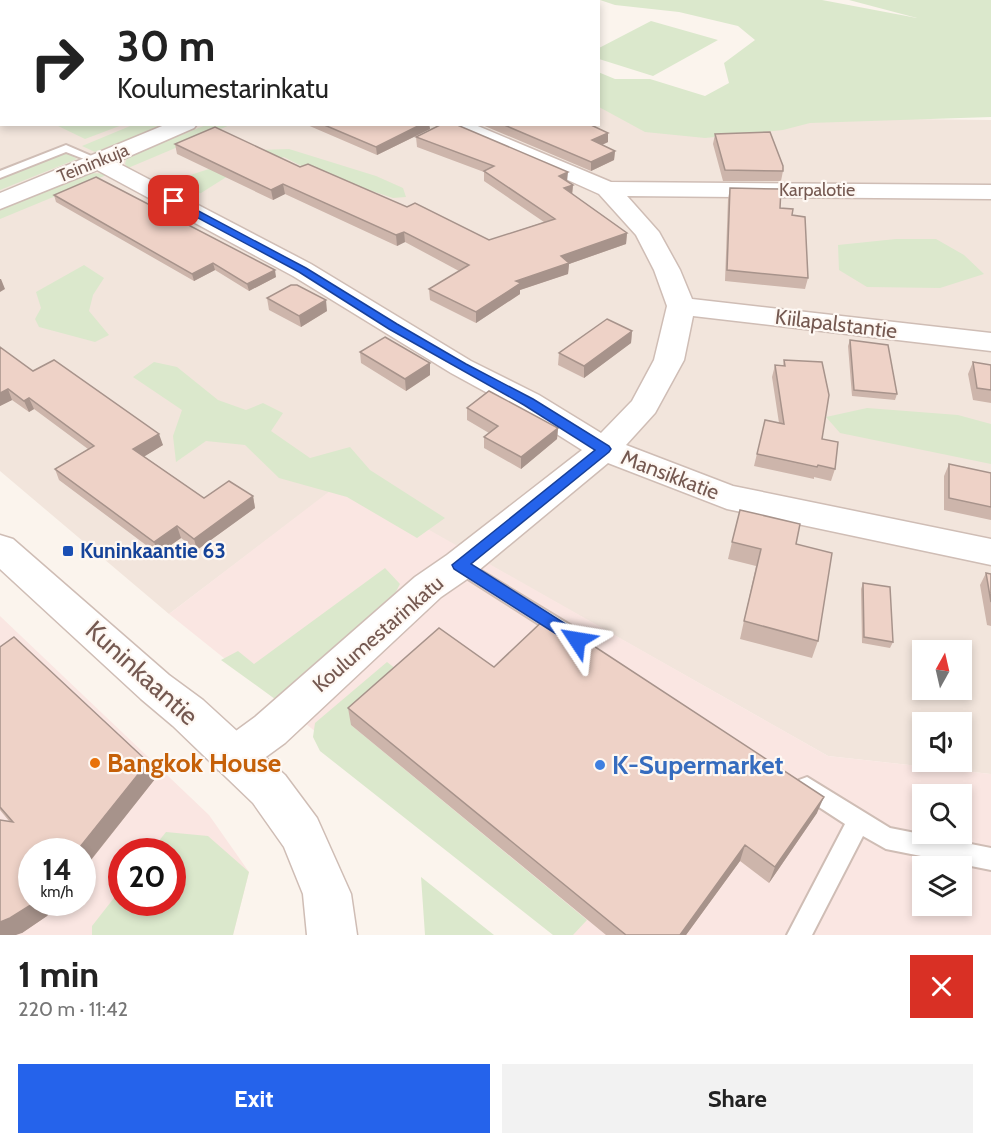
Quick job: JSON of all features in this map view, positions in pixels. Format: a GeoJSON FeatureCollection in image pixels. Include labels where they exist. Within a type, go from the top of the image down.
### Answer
{"type":"FeatureCollection","features":[{"type":"Feature","properties":{"kind":"street","name":"Teininkuja"},"geometry":{"type":"LineString","coordinates":[[0,202],[182,126]]}},
{"type":"Feature","properties":{"kind":"street"},"geometry":{"type":"LineString","coordinates":[[458,126],[529,154],[607,189],[647,232],[667,270],[681,306]]}},
{"type":"Feature","properties":{"kind":"street","name":"Mansikkatie"},"geometry":{"type":"LineString","coordinates":[[97,161],[302,270],[462,367],[528,402],[604,449],[727,497],[991,552]]}},
{"type":"Feature","properties":{"kind":"street","name":"Karpalotie"},"geometry":{"type":"LineString","coordinates":[[607,189],[991,192]]}},
{"type":"Feature","properties":{"kind":"street","name":"Koulumestarinkatu"},"geometry":{"type":"LineString","coordinates":[[232,757],[270,730],[428,587],[460,565],[604,449],[644,406],[669,360],[681,306]]}},
{"type":"Feature","properties":{"kind":"street","name":"Kiilapalstantie"},"geometry":{"type":"LineString","coordinates":[[681,306],[991,342]]}},
{"type":"Feature","properties":{"kind":"street","name":"Kuninkaantie"},"geometry":{"type":"LineString","coordinates":[[0,548],[155,687],[188,713],[232,757],[269,789],[301,833],[327,894],[332,935]]}},
{"type":"Feature","properties":{"kind":"lane"},"geometry":{"type":"LineString","coordinates":[[0,175],[66,148],[97,161]]}},
{"type":"Feature","properties":{"kind":"lane"},"geometry":{"type":"LineString","coordinates":[[460,565],[579,641]]}},
{"type":"Feature","properties":{"kind":"lane"},"geometry":{"type":"LineString","coordinates":[[794,779],[886,838],[991,859]]}},
{"type":"Feature","properties":{"kind":"lane"},"geometry":{"type":"LineString","coordinates":[[799,935],[859,821]]}},
{"type":"Feature","properties":{"kind":"shaded area"},"geometry":{"type":"Polygon","coordinates":[[[600,97],[655,116],[991,120],[991,774],[972,772],[972,712],[912,712],[912,765],[828,756],[343,482],[169,614],[0,471],[0,126],[600,126],[600,97]]]}},
{"type":"Feature","properties":{"kind":"shaded area"},"geometry":{"type":"Polygon","coordinates":[[[343,481],[828,756],[912,765],[912,772],[991,774],[991,935],[569,935],[169,614],[343,481]]]}},
{"type":"Feature","properties":{"kind":"shaded area"},"geometry":{"type":"Polygon","coordinates":[[[0,616],[209,815],[249,872],[233,935],[0,935],[0,616]]]}},
{"type":"Feature","properties":{"kind":"green space"},"geometry":{"type":"Polygon","coordinates":[[[600,0],[822,0],[917,18],[849,0],[991,0],[991,117],[810,123],[783,130],[705,138],[645,132],[600,108],[600,73],[615,79],[650,79],[705,96],[729,83],[724,63],[755,40],[738,26],[679,12],[615,5],[600,0]]]}},
{"type":"Feature","properties":{"kind":"green space"},"geometry":{"type":"Polygon","coordinates":[[[651,21],[718,40],[653,76],[600,59],[600,47],[651,21]]]}},
{"type":"Feature","properties":{"kind":"green space"},"geometry":{"type":"Polygon","coordinates":[[[58,126],[119,126],[85,139],[58,126]]]}},
{"type":"Feature","properties":{"kind":"green space"},"geometry":{"type":"Polygon","coordinates":[[[130,126],[161,126],[95,152],[82,146],[130,126]]]}},
{"type":"Feature","properties":{"kind":"green space"},"geometry":{"type":"Polygon","coordinates":[[[204,126],[228,126],[128,168],[125,164],[127,157],[204,126]]]}},
{"type":"Feature","properties":{"kind":"green space"},"geometry":{"type":"Polygon","coordinates":[[[289,149],[376,176],[403,188],[406,197],[393,198],[311,171],[284,157],[228,176],[201,193],[187,195],[176,186],[184,177],[234,161],[257,150],[289,149]]]}},
{"type":"Feature","properties":{"kind":"green space"},"geometry":{"type":"Polygon","coordinates":[[[67,153],[77,159],[0,190],[0,179],[67,153]]]}},
{"type":"Feature","properties":{"kind":"green space"},"geometry":{"type":"Polygon","coordinates":[[[91,173],[109,174],[0,219],[0,210],[91,173]]]}},
{"type":"Feature","properties":{"kind":"green space"},"geometry":{"type":"Polygon","coordinates":[[[896,239],[936,239],[964,255],[984,274],[940,288],[867,287],[839,270],[838,245],[896,239]]]}},
{"type":"Feature","properties":{"kind":"green space"},"geometry":{"type":"Polygon","coordinates":[[[84,265],[104,278],[93,295],[89,311],[109,335],[95,342],[39,327],[35,319],[41,308],[36,292],[84,265]]]}},
{"type":"Feature","properties":{"kind":"green space"},"geometry":{"type":"Polygon","coordinates":[[[154,362],[177,367],[218,400],[246,410],[263,403],[283,413],[271,431],[310,458],[350,447],[370,470],[445,518],[417,538],[347,497],[279,478],[245,445],[206,441],[176,462],[173,436],[182,410],[133,377],[154,362]]]}},
{"type":"Feature","properties":{"kind":"green space"},"geometry":{"type":"Polygon","coordinates":[[[867,408],[958,415],[991,424],[991,464],[840,433],[826,417],[867,408]]]}},
{"type":"Feature","properties":{"kind":"green space"},"geometry":{"type":"Polygon","coordinates":[[[385,568],[400,584],[388,607],[275,699],[221,660],[238,651],[254,664],[385,568]]]}},
{"type":"Feature","properties":{"kind":"green space"},"geometry":{"type":"Polygon","coordinates":[[[387,662],[405,676],[351,725],[587,920],[573,935],[553,935],[320,751],[313,737],[315,723],[387,662]]]}},
{"type":"Feature","properties":{"kind":"green space"},"geometry":{"type":"Polygon","coordinates":[[[166,832],[208,836],[249,872],[233,935],[92,935],[92,926],[108,906],[108,916],[186,916],[186,838],[161,838],[166,832]]]}},
{"type":"Feature","properties":{"kind":"green space"},"geometry":{"type":"Polygon","coordinates":[[[421,877],[494,935],[425,935],[421,877]]]}},
{"type":"Feature","properties":{"kind":"building"},"geometry":{"type":"Polygon","coordinates":[[[327,126],[418,126],[376,147],[327,126]]]}},
{"type":"Feature","properties":{"kind":"building"},"geometry":{"type":"Polygon","coordinates":[[[438,126],[460,126],[568,172],[559,176],[573,185],[564,188],[627,233],[561,256],[569,263],[516,281],[521,283],[476,312],[429,289],[469,265],[404,232],[396,235],[283,184],[271,190],[175,144],[215,127],[300,167],[308,164],[407,207],[415,203],[489,240],[555,219],[484,171],[494,166],[416,137],[438,126]]]}},
{"type":"Feature","properties":{"kind":"building"},"geometry":{"type":"Polygon","coordinates":[[[507,126],[593,126],[608,133],[592,140],[615,151],[591,162],[507,126]]]}},
{"type":"Feature","properties":{"kind":"building"},"geometry":{"type":"Polygon","coordinates":[[[770,132],[783,171],[725,170],[715,134],[770,132]]]}},
{"type":"Feature","properties":{"kind":"building"},"geometry":{"type":"Polygon","coordinates":[[[96,177],[275,270],[247,284],[213,263],[192,274],[54,195],[96,177]]]}},
{"type":"Feature","properties":{"kind":"building"},"geometry":{"type":"Polygon","coordinates":[[[730,188],[781,189],[780,208],[793,209],[792,215],[805,217],[808,278],[727,270],[730,188]]]}},
{"type":"Feature","properties":{"kind":"building"},"geometry":{"type":"Polygon","coordinates":[[[291,285],[297,285],[326,300],[299,316],[267,298],[291,285]]]}},
{"type":"Feature","properties":{"kind":"building"},"geometry":{"type":"Polygon","coordinates":[[[607,319],[632,331],[584,366],[559,353],[607,319]]]}},
{"type":"Feature","properties":{"kind":"building"},"geometry":{"type":"Polygon","coordinates":[[[385,337],[430,363],[405,379],[360,352],[385,337]]]}},
{"type":"Feature","properties":{"kind":"building"},"geometry":{"type":"Polygon","coordinates":[[[850,340],[888,345],[897,394],[854,390],[850,340]]]}},
{"type":"Feature","properties":{"kind":"building"},"geometry":{"type":"Polygon","coordinates":[[[0,347],[33,371],[54,360],[159,434],[133,449],[204,498],[229,481],[253,496],[194,539],[177,526],[154,542],[55,469],[94,446],[29,398],[24,401],[8,389],[0,393],[0,347]]]}},
{"type":"Feature","properties":{"kind":"building"},"geometry":{"type":"Polygon","coordinates":[[[784,360],[822,362],[829,395],[822,439],[838,442],[835,469],[757,454],[765,420],[784,424],[775,365],[785,366],[784,360]]]}},
{"type":"Feature","properties":{"kind":"building"},"geometry":{"type":"Polygon","coordinates":[[[973,362],[991,365],[991,390],[977,388],[973,362]]]}},
{"type":"Feature","properties":{"kind":"building"},"geometry":{"type":"Polygon","coordinates":[[[489,391],[558,428],[521,457],[484,437],[498,426],[467,408],[489,391]]]}},
{"type":"Feature","properties":{"kind":"building"},"geometry":{"type":"Polygon","coordinates":[[[949,464],[991,473],[991,507],[949,498],[949,464]]]}},
{"type":"Feature","properties":{"kind":"building"},"geometry":{"type":"Polygon","coordinates":[[[740,510],[800,524],[796,544],[832,553],[818,641],[744,621],[761,549],[732,542],[740,510]]]}},
{"type":"Feature","properties":{"kind":"building"},"geometry":{"type":"Polygon","coordinates":[[[986,573],[991,574],[991,602],[986,573]]]}},
{"type":"Feature","properties":{"kind":"building"},"geometry":{"type":"Polygon","coordinates":[[[863,583],[890,587],[893,642],[864,637],[863,583]]]}},
{"type":"Feature","properties":{"kind":"building"},"geometry":{"type":"Polygon","coordinates":[[[548,616],[824,797],[775,867],[745,845],[680,935],[626,935],[348,708],[439,628],[494,667],[548,616]]]}},
{"type":"Feature","properties":{"kind":"building"},"geometry":{"type":"Polygon","coordinates":[[[14,637],[148,762],[87,838],[18,838],[18,913],[0,922],[0,820],[13,822],[0,807],[0,647],[14,637]]]}},
{"type":"Feature","properties":{"kind":"place","name":"Kuninkaantie 63"},"geometry":{"type":"Point","coordinates":[68,551]}},
{"type":"Feature","properties":{"kind":"place","name":"Bangkok House"},"geometry":{"type":"Point","coordinates":[95,763]}},
{"type":"Feature","properties":{"kind":"place","name":"K-Supermarket"},"geometry":{"type":"Point","coordinates":[600,765]}},
{"type":"Feature","properties":{"kind":"route"},"geometry":{"type":"LineString","coordinates":[[174,201],[302,270],[462,367],[528,402],[604,449],[460,565],[577,640]]}}]}
